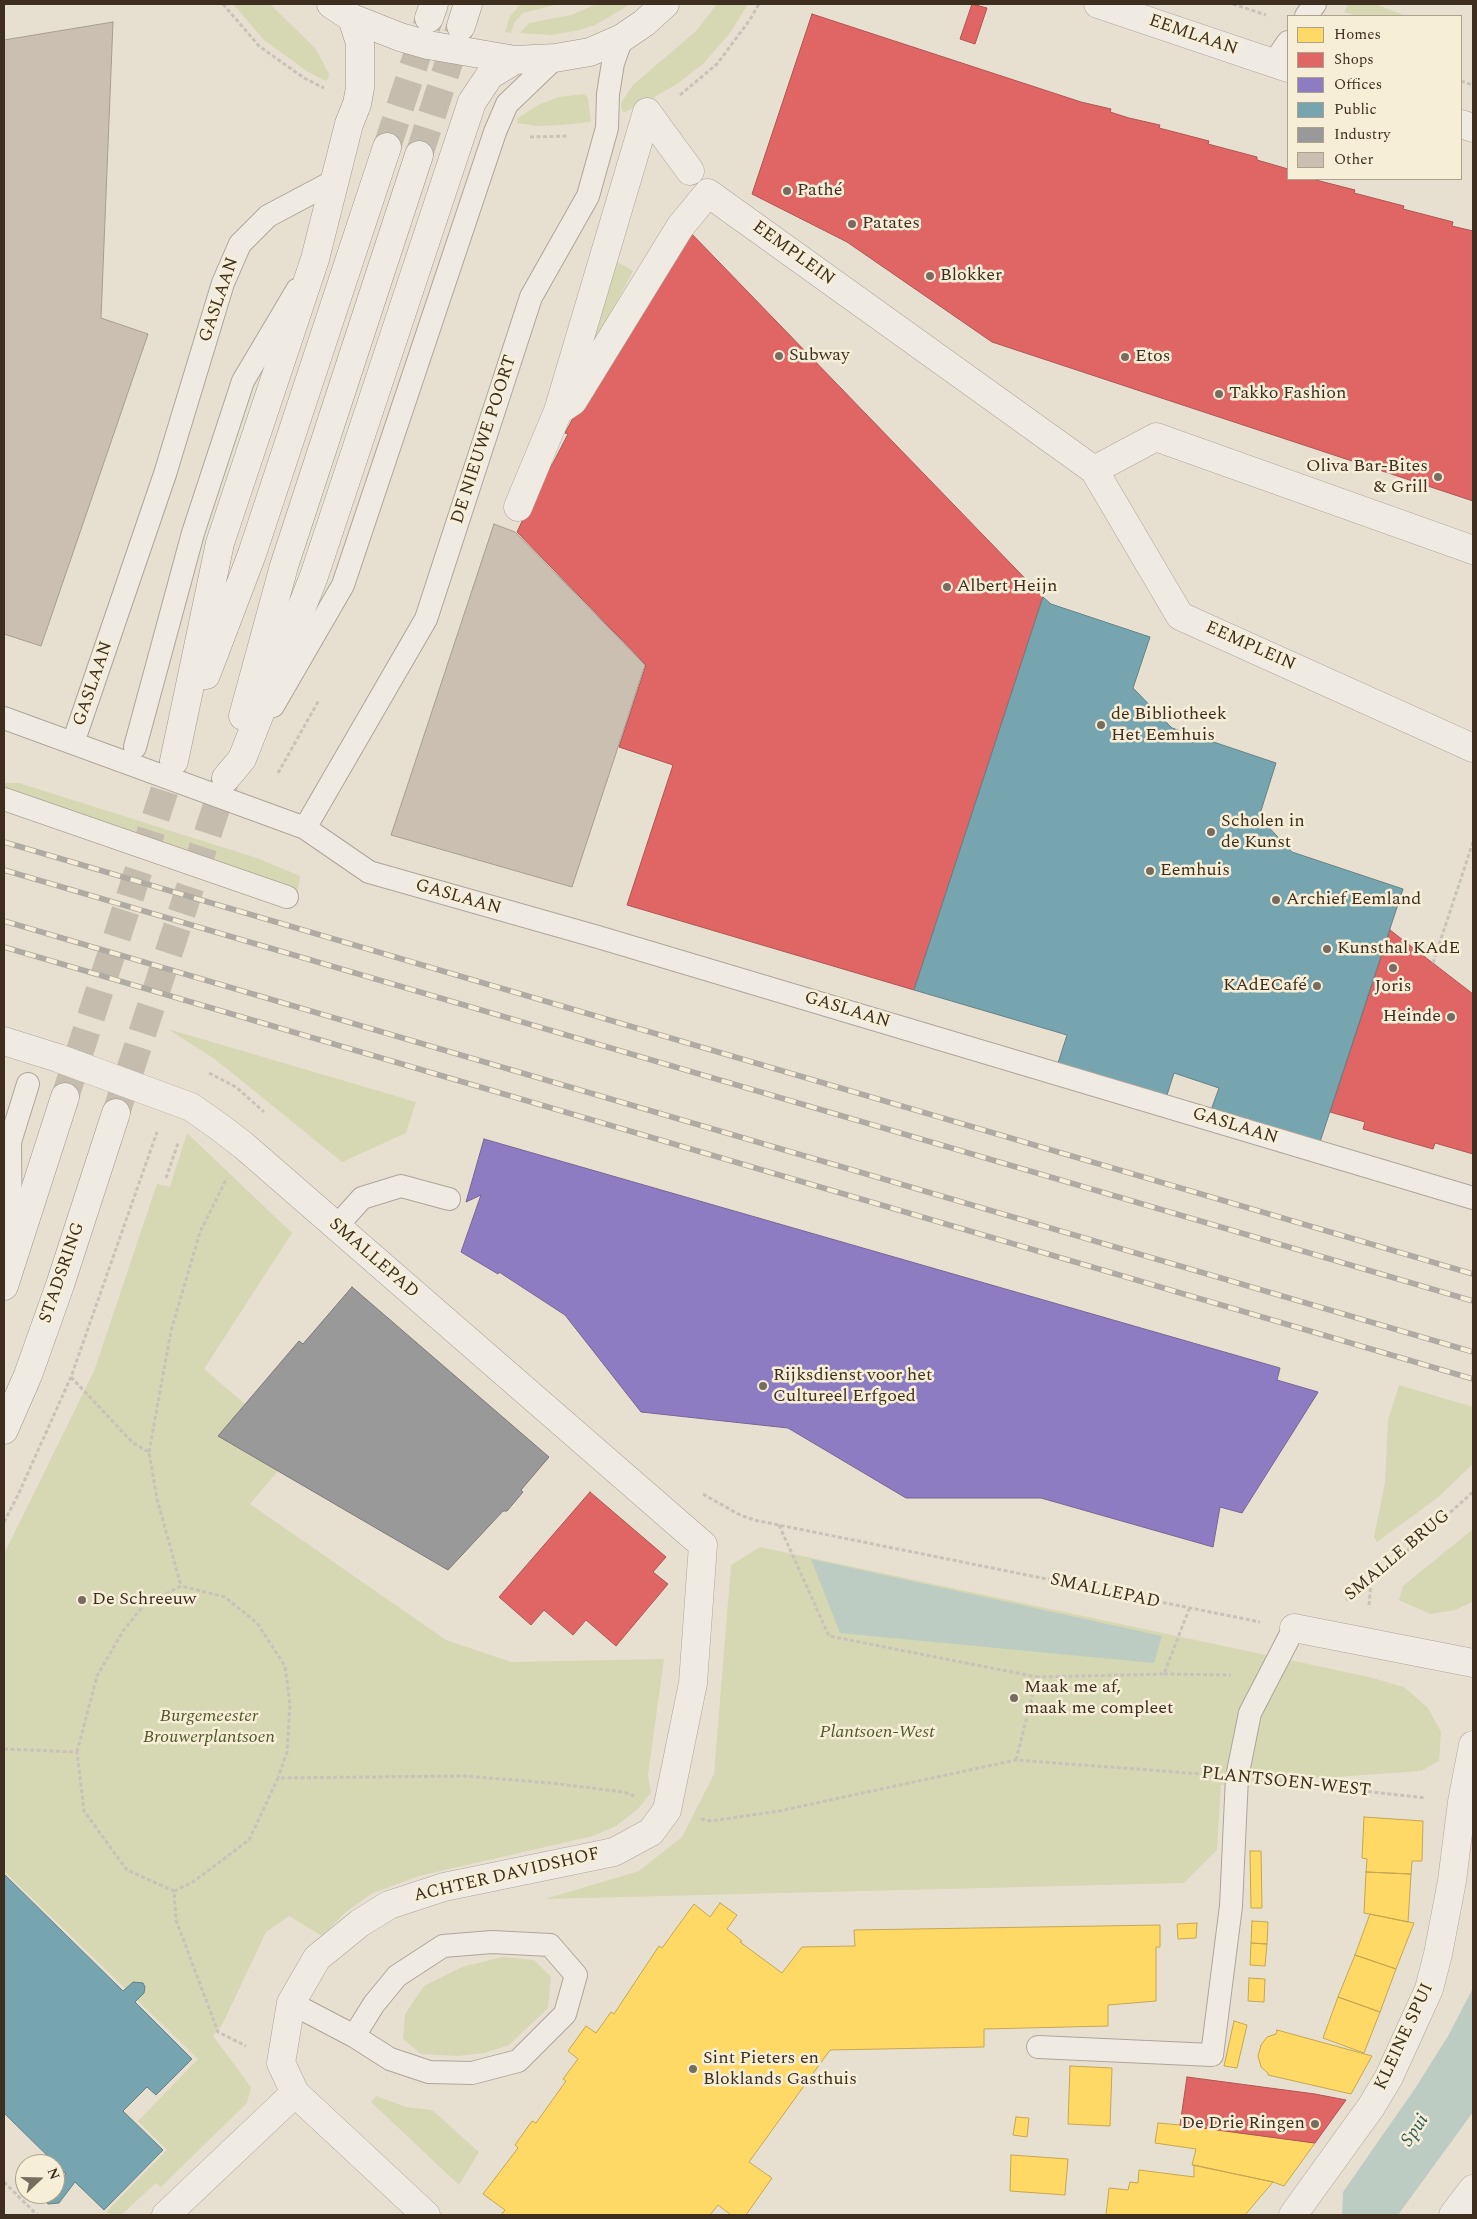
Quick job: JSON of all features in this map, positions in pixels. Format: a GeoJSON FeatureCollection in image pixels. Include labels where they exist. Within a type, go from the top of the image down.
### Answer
{"type":"FeatureCollection","features":[{"type":"Feature","properties":{"kind":"street"},"geometry":{"type":"LineString","coordinates":[[341,11],[400,37],[428,45],[514,60],[555,58],[590,52],[622,38],[644,23],[665,4]]}},
{"type":"Feature","properties":{"kind":"street","name":"EEMLAAN"},"geometry":{"type":"LineString","coordinates":[[1098,4],[1281,66]]}},
{"type":"Feature","properties":{"kind":"street"},"geometry":{"type":"LineString","coordinates":[[341,11],[360,43],[360,88],[334,181],[315,260],[220,543],[174,761],[252,554],[387,147]]}},
{"type":"Feature","properties":{"kind":"street"},"geometry":{"type":"LineString","coordinates":[[234,768],[314,576],[472,102],[490,75],[514,60]]}},
{"type":"Feature","properties":{"kind":"street","name":"EEMPLEIN"},"geometry":{"type":"LineString","coordinates":[[518,507],[558,412],[647,112],[690,171]]}},
{"type":"Feature","properties":{"kind":"street"},"geometry":{"type":"LineString","coordinates":[[234,768],[284,566],[419,155]]}},
{"type":"Feature","properties":{"kind":"street","name":"EEMPLEIN"},"geometry":{"type":"LineString","coordinates":[[558,412],[573,401],[680,227],[708,193],[1094,470],[1180,616],[1473,748]]}},
{"type":"Feature","properties":{"kind":"street"},"geometry":{"type":"LineString","coordinates":[[1094,470],[1156,437],[1473,550]]}},
{"type":"Feature","properties":{"kind":"street","name":"SMALLEPAD"},"geometry":{"type":"LineString","coordinates":[[4,1041],[58,1058],[191,1107],[243,1145],[703,1545]]}},
{"type":"Feature","properties":{"kind":"street"},"geometry":{"type":"LineString","coordinates":[[8,1275],[65,1097]]}},
{"type":"Feature","properties":{"kind":"street","name":"STADSRING"},"geometry":{"type":"LineString","coordinates":[[4,1430],[28,1375],[60,1285],[116,1113]]}},
{"type":"Feature","properties":{"kind":"street","name":"ACHTER DAVIDSHOF"},"geometry":{"type":"LineString","coordinates":[[281,2063],[291,2003],[317,1958],[360,1923],[389,1905],[444,1887],[614,1852],[651,1832],[668,1810],[693,1683],[703,1545]]}},
{"type":"Feature","properties":{"kind":"street"},"geometry":{"type":"LineString","coordinates":[[1294,1628],[1473,1663]]}},
{"type":"Feature","properties":{"kind":"street","name":"KLEINE SPUI"},"geometry":{"type":"LineString","coordinates":[[1293,2215],[1371,2107],[1389,2077],[1429,1989],[1438,1954],[1452,1881],[1462,1802],[1473,1745]]}},
{"type":"Feature","properties":{"kind":"street"},"geometry":{"type":"LineString","coordinates":[[281,2063],[295,2093],[426,2215]]}},
{"type":"Feature","properties":{"kind":"street"},"geometry":{"type":"LineString","coordinates":[[166,2215],[295,2093]]}},
{"type":"Feature","properties":{"kind":"street"},"geometry":{"type":"LineString","coordinates":[[1453,2215],[1473,2188]]}},
{"type":"Feature","properties":{"kind":"lane"},"geometry":{"type":"LineString","coordinates":[[1307,15],[1315,4]]}},
{"type":"Feature","properties":{"kind":"lane","name":"DE NIEUWE POORT"},"geometry":{"type":"LineString","coordinates":[[305,828],[426,619],[531,296],[588,196],[607,128],[611,70],[622,38]]}},
{"type":"Feature","properties":{"kind":"lane"},"geometry":{"type":"LineString","coordinates":[[1281,66],[1287,45]]}},
{"type":"Feature","properties":{"kind":"lane"},"geometry":{"type":"LineString","coordinates":[[234,768],[343,585],[495,132],[507,104],[555,58]]}},
{"type":"Feature","properties":{"kind":"lane","name":"GASLAAN"},"geometry":{"type":"LineString","coordinates":[[334,181],[268,216],[240,244],[224,283],[165,474],[73,743],[305,828],[369,872],[598,937],[1473,1198]]}},
{"type":"Feature","properties":{"kind":"lane"},"geometry":{"type":"LineString","coordinates":[[135,747],[193,532],[243,381],[315,260]]}},
{"type":"Feature","properties":{"kind":"lane"},"geometry":{"type":"LineString","coordinates":[[4,718],[73,743]]}},
{"type":"Feature","properties":{"kind":"lane"},"geometry":{"type":"LineString","coordinates":[[4,799],[287,897]]}},
{"type":"Feature","properties":{"kind":"lane"},"geometry":{"type":"LineString","coordinates":[[8,1275],[10,1142],[28,1084]]}},
{"type":"Feature","properties":{"kind":"lane"},"geometry":{"type":"LineString","coordinates":[[336,1227],[362,1198],[401,1186],[448,1198]]}},
{"type":"Feature","properties":{"kind":"lane"},"geometry":{"type":"LineString","coordinates":[[1038,2047],[1212,2055],[1231,1906],[1236,1777],[1250,1713],[1294,1628]]}},
{"type":"Feature","properties":{"kind":"lane"},"geometry":{"type":"LineString","coordinates":[[291,2003],[354,2036],[390,2059],[429,2072],[472,2073],[518,2061],[565,2014],[576,1975],[550,1944],[492,1942],[443,1946],[397,1976],[374,2004],[354,2036]]}},
{"type":"Feature","properties":{"kind":"path"},"geometry":{"type":"LineString","coordinates":[[1233,4],[1270,16]]}},
{"type":"Feature","properties":{"kind":"path"},"geometry":{"type":"LineString","coordinates":[[1433,963],[1473,842]]}},
{"type":"Feature","properties":{"kind":"path"},"geometry":{"type":"LineString","coordinates":[[181,1586],[157,1499],[148,1452],[171,1331],[200,1232],[243,1145]]}},
{"type":"Feature","properties":{"kind":"path"},"geometry":{"type":"LineString","coordinates":[[71,1377],[133,1442],[148,1452]]}},
{"type":"Feature","properties":{"kind":"path","name":"SMALLE BRUG"},"geometry":{"type":"LineString","coordinates":[[1294,1628],[1342,1604],[1371,1583],[1473,1492]]}},
{"type":"Feature","properties":{"kind":"path","name":"SMALLEPAD"},"geometry":{"type":"LineString","coordinates":[[738,1514],[779,1525],[1189,1609],[1294,1628]]}},
{"type":"Feature","properties":{"kind":"path"},"geometry":{"type":"LineString","coordinates":[[779,1525],[829,1636],[1037,1677],[1164,1674],[1270,1676]]}},
{"type":"Feature","properties":{"kind":"path"},"geometry":{"type":"LineString","coordinates":[[181,1586],[225,1597],[257,1624],[285,1666],[290,1705],[286,1752],[278,1778],[249,1840],[194,1882],[174,1891],[127,1870],[84,1811],[77,1752],[97,1676],[123,1631],[144,1605],[181,1586]]}},
{"type":"Feature","properties":{"kind":"path"},"geometry":{"type":"LineString","coordinates":[[1164,1674],[1189,1609]]}},
{"type":"Feature","properties":{"kind":"path"},"geometry":{"type":"LineString","coordinates":[[1016,1760],[1037,1677]]}},
{"type":"Feature","properties":{"kind":"path"},"geometry":{"type":"LineString","coordinates":[[4,1749],[77,1752]]}},
{"type":"Feature","properties":{"kind":"path","name":"PLANTSOEN-WEST"},"geometry":{"type":"LineString","coordinates":[[278,1778],[464,1776],[551,1783],[624,1792],[668,1810],[711,1821],[779,1811],[1016,1760],[1236,1777],[1462,1802]]}},
{"type":"Feature","properties":{"kind":"path"},"geometry":{"type":"LineString","coordinates":[[174,1891],[176,1920],[218,2032],[281,2063]]}},
{"type":"Feature","properties":{"kind":"path"},"geometry":{"type":"LineString","coordinates":[[4,2182],[37,2215]]}},
{"type":"Feature","properties":{"kind":"green space"},"geometry":{"type":"Polygon","coordinates":[[[233,4],[270,4],[316,49],[329,74],[328,79],[326,81],[308,72],[265,41],[233,4]]]}},
{"type":"Feature","properties":{"kind":"green space"},"geometry":{"type":"Polygon","coordinates":[[[521,4],[558,4],[523,13],[514,23],[511,33],[505,32],[510,16],[521,4]]]}},
{"type":"Feature","properties":{"kind":"green space"},"geometry":{"type":"Polygon","coordinates":[[[597,4],[631,4],[595,25],[580,30],[551,35],[520,33],[529,23],[571,15],[597,4]]]}},
{"type":"Feature","properties":{"kind":"green space"},"geometry":{"type":"Polygon","coordinates":[[[717,4],[748,4],[730,33],[704,63],[677,84],[625,112],[622,111],[621,103],[633,85],[696,31],[717,4]]]}},
{"type":"Feature","properties":{"kind":"green space"},"geometry":{"type":"Polygon","coordinates":[[[1349,4],[1375,4],[1403,15],[1354,15],[1344,12],[1349,4]]]}},
{"type":"Feature","properties":{"kind":"green space"},"geometry":{"type":"Polygon","coordinates":[[[584,94],[588,98],[591,122],[537,126],[517,123],[518,118],[538,105],[559,97],[584,94]]]}},
{"type":"Feature","properties":{"kind":"green space"},"geometry":{"type":"Polygon","coordinates":[[[612,259],[633,271],[569,392],[612,259]]]}},
{"type":"Feature","properties":{"kind":"green space"},"geometry":{"type":"Polygon","coordinates":[[[4,783],[19,783],[257,858],[300,876],[297,898],[4,789],[4,783]]]}},
{"type":"Feature","properties":{"kind":"green space"},"geometry":{"type":"Polygon","coordinates":[[[168,1029],[416,1102],[406,1133],[342,1162],[216,1060],[168,1029]]]}},
{"type":"Feature","properties":{"kind":"green space","name":"Burgemeester Brouwerplantsoen"},"geometry":{"type":"Polygon","coordinates":[[[187,1133],[292,1233],[204,1369],[245,1404],[218,1436],[278,1471],[250,1504],[446,1640],[511,1662],[664,1659],[648,1775],[651,1793],[637,1810],[616,1826],[593,1836],[419,1876],[371,1894],[346,1912],[322,1936],[289,1916],[266,1932],[222,2025],[213,2036],[251,2087],[247,2103],[161,2187],[156,2183],[121,2215],[112,2215],[106,2212],[167,2150],[138,2121],[198,2059],[4,1871],[4,1554],[94,1371],[157,1184],[170,1187],[187,1133]]]}},
{"type":"Feature","properties":{"kind":"green space"},"geometry":{"type":"Polygon","coordinates":[[[1399,1385],[1473,1407],[1473,1464],[1436,1499],[1377,1542],[1374,1537],[1385,1483],[1388,1420],[1399,1385]]]}},
{"type":"Feature","properties":{"kind":"green space"},"geometry":{"type":"Polygon","coordinates":[[[1473,1529],[1472,1602],[1455,1610],[1430,1614],[1399,1600],[1403,1586],[1473,1529]]]}},
{"type":"Feature","properties":{"kind":"green space","name":"Plantsoen-West"},"geometry":{"type":"Polygon","coordinates":[[[760,1547],[1369,1677],[1404,1687],[1428,1708],[1441,1732],[1439,1761],[1421,1771],[1221,1785],[1217,1850],[1184,1883],[545,1899],[639,1871],[682,1837],[714,1774],[731,1565],[760,1547]]]}},
{"type":"Feature","properties":{"kind":"green space"},"geometry":{"type":"Polygon","coordinates":[[[503,1957],[534,1960],[551,1977],[548,2008],[509,2045],[484,2053],[458,2056],[421,2054],[403,2039],[405,2014],[424,1986],[462,1967],[503,1957]]]}},
{"type":"Feature","properties":{"kind":"green space"},"geometry":{"type":"Polygon","coordinates":[[[376,2096],[406,2107],[432,2110],[479,2152],[459,2185],[371,2102],[376,2096]]]}},
{"type":"Feature","properties":{"kind":"water"},"geometry":{"type":"Polygon","coordinates":[[[811,1559],[1162,1636],[1154,1663],[840,1633],[811,1559]]]}},
{"type":"Feature","properties":{"kind":"water","name":"Spui"},"geometry":{"type":"Polygon","coordinates":[[[1473,1988],[1473,2112],[1398,2215],[1342,2215],[1343,2192],[1416,2087],[1448,2036],[1473,1988]]]}},
{"type":"Feature","properties":{"kind":"building: Homes"},"geometry":{"type":"Polygon","coordinates":[[[1364,1817],[1423,1821],[1422,1861],[1412,1861],[1411,1874],[1366,1872],[1367,1859],[1362,1858],[1364,1817]]]}},
{"type":"Feature","properties":{"kind":"building: Homes"},"geometry":{"type":"Polygon","coordinates":[[[1250,1851],[1261,1851],[1262,1908],[1251,1908],[1250,1851]]]}},
{"type":"Feature","properties":{"kind":"building: Homes"},"geometry":{"type":"Polygon","coordinates":[[[1366,1872],[1411,1874],[1408,1922],[1364,1913],[1366,1872]]]}},
{"type":"Feature","properties":{"kind":"building: Homes","name":"Sint Pieters en Bloklands Gasthuis"},"geometry":{"type":"Polygon","coordinates":[[[720,1903],[737,1915],[727,1929],[742,1941],[740,1942],[782,1973],[802,1947],[855,1946],[854,1930],[1160,1925],[1160,1947],[1156,1947],[1156,2001],[1108,2005],[1108,2026],[984,2029],[984,2047],[830,2050],[749,2162],[772,2178],[746,2215],[731,2215],[718,2205],[710,2215],[501,2215],[505,2210],[483,2194],[518,2148],[515,2145],[532,2121],[536,2123],[566,2081],[563,2079],[578,2059],[568,2051],[586,2026],[596,2033],[611,2012],[614,2014],[659,1946],[662,1948],[694,1904],[710,1917],[720,1903]]]}},
{"type":"Feature","properties":{"kind":"building: Homes"},"geometry":{"type":"Polygon","coordinates":[[[1370,1914],[1414,1923],[1396,1969],[1355,1955],[1370,1914]]]}},
{"type":"Feature","properties":{"kind":"building: Homes"},"geometry":{"type":"Polygon","coordinates":[[[1252,1921],[1268,1922],[1267,1944],[1251,1943],[1252,1921]]]}},
{"type":"Feature","properties":{"kind":"building: Homes"},"geometry":{"type":"Polygon","coordinates":[[[1197,1923],[1196,1938],[1178,1939],[1177,1924],[1197,1923]]]}},
{"type":"Feature","properties":{"kind":"building: Homes"},"geometry":{"type":"Polygon","coordinates":[[[1251,1943],[1267,1944],[1265,1966],[1250,1965],[1251,1943]]]}},
{"type":"Feature","properties":{"kind":"building: Homes"},"geometry":{"type":"Polygon","coordinates":[[[1355,1955],[1396,1969],[1380,2012],[1338,1997],[1355,1955]]]}},
{"type":"Feature","properties":{"kind":"building: Homes"},"geometry":{"type":"Polygon","coordinates":[[[1249,1978],[1265,1979],[1264,2002],[1248,2001],[1249,1978]]]}},
{"type":"Feature","properties":{"kind":"building: Homes"},"geometry":{"type":"Polygon","coordinates":[[[1338,1997],[1380,2012],[1364,2053],[1323,2038],[1338,1997]]]}},
{"type":"Feature","properties":{"kind":"building: Homes"},"geometry":{"type":"Polygon","coordinates":[[[1234,2021],[1247,2025],[1237,2068],[1224,2066],[1234,2021]]]}},
{"type":"Feature","properties":{"kind":"building: Homes"},"geometry":{"type":"Polygon","coordinates":[[[1277,2030],[1372,2056],[1351,2094],[1268,2075],[1261,2067],[1258,2056],[1261,2045],[1267,2037],[1276,2034],[1277,2030]]]}},
{"type":"Feature","properties":{"kind":"building: Homes"},"geometry":{"type":"Polygon","coordinates":[[[1070,2066],[1112,2068],[1110,2126],[1068,2124],[1070,2066]]]}},
{"type":"Feature","properties":{"kind":"building: Homes"},"geometry":{"type":"Polygon","coordinates":[[[1016,2117],[1029,2118],[1027,2137],[1013,2135],[1016,2117]]]}},
{"type":"Feature","properties":{"kind":"building: Homes"},"geometry":{"type":"Polygon","coordinates":[[[1158,2123],[1315,2143],[1284,2186],[1192,2165],[1196,2149],[1155,2143],[1158,2123]]]}},
{"type":"Feature","properties":{"kind":"building: Homes"},"geometry":{"type":"Polygon","coordinates":[[[1011,2155],[1068,2159],[1065,2195],[1010,2191],[1011,2155]]]}},
{"type":"Feature","properties":{"kind":"building: Homes"},"geometry":{"type":"Polygon","coordinates":[[[1194,2165],[1273,2182],[1245,2215],[1106,2215],[1109,2188],[1128,2190],[1130,2182],[1138,2183],[1139,2170],[1194,2177],[1194,2165]]]}},
{"type":"Feature","properties":{"kind":"building: Shops"},"geometry":{"type":"Polygon","coordinates":[[[972,4],[987,8],[975,44],[960,39],[972,4]]]}},
{"type":"Feature","properties":{"kind":"building: Shops"},"geometry":{"type":"Polygon","coordinates":[[[812,14],[1081,102],[1111,109],[1110,112],[1160,125],[1159,128],[1209,141],[1208,144],[1257,157],[1257,160],[1287,169],[1287,180],[1316,180],[1355,190],[1354,193],[1404,206],[1403,209],[1453,222],[1452,226],[1473,231],[1473,501],[992,342],[847,242],[752,194],[812,14]]]}},
{"type":"Feature","properties":{"kind":"building: Shops"},"geometry":{"type":"Polygon","coordinates":[[[688,230],[1043,597],[914,990],[627,905],[673,765],[619,747],[646,665],[517,532],[549,464],[552,465],[568,434],[565,433],[599,369],[688,230]]]}},
{"type":"Feature","properties":{"kind":"building: Shops"},"geometry":{"type":"Polygon","coordinates":[[[1390,930],[1473,994],[1473,1154],[1435,1143],[1433,1149],[1363,1129],[1365,1122],[1330,1112],[1390,930]]]}},
{"type":"Feature","properties":{"kind":"building: Shops"},"geometry":{"type":"Polygon","coordinates":[[[590,1492],[666,1557],[653,1572],[668,1584],[616,1646],[586,1620],[573,1635],[544,1610],[531,1625],[499,1597],[590,1492]]]}},
{"type":"Feature","properties":{"kind":"building: Shops"},"geometry":{"type":"Polygon","coordinates":[[[1187,2077],[1315,2094],[1346,2100],[1315,2143],[1180,2125],[1187,2077]]]}},
{"type":"Feature","properties":{"kind":"building: Offices"},"geometry":{"type":"Polygon","coordinates":[[[484,1139],[1280,1368],[1277,1380],[1318,1392],[1242,1513],[1220,1507],[1213,1547],[1041,1498],[906,1498],[788,1428],[641,1412],[565,1315],[499,1272],[498,1274],[461,1252],[481,1195],[466,1202],[484,1139]]]}},
{"type":"Feature","properties":{"kind":"building: Public","name":"Eemhuis"},"geometry":{"type":"Polygon","coordinates":[[[1043,597],[1051,604],[1150,637],[1133,688],[1172,728],[1276,763],[1259,817],[1292,852],[1403,889],[1318,1148],[1210,1113],[1219,1088],[1174,1073],[1166,1098],[1058,1063],[1067,1035],[914,990],[1043,597]]]}},
{"type":"Feature","properties":{"kind":"building: Public"},"geometry":{"type":"Polygon","coordinates":[[[4,1874],[123,1991],[133,1982],[143,1983],[145,1987],[144,1993],[135,2002],[192,2059],[156,2095],[147,2087],[123,2111],[163,2150],[104,2210],[75,2182],[65,2195],[65,2154],[46,2154],[4,2113],[4,1874]]]}},
{"type":"Feature","properties":{"kind":"building: Industry"},"geometry":{"type":"Polygon","coordinates":[[[352,1287],[549,1457],[521,1490],[523,1492],[507,1511],[503,1511],[448,1570],[218,1436],[299,1341],[303,1344],[352,1287]]]}},
{"type":"Feature","properties":{"kind":"building: Other"},"geometry":{"type":"Polygon","coordinates":[[[113,22],[101,318],[148,334],[41,646],[4,634],[4,40],[113,22]]]}},
{"type":"Feature","properties":{"kind":"building: Other"},"geometry":{"type":"Polygon","coordinates":[[[494,524],[515,532],[645,665],[572,887],[391,835],[494,524]]]}},
{"type":"Feature","properties":{"kind":"tunnel"},"geometry":{"type":"LineString","coordinates":[[387,147],[428,22]]}},
{"type":"Feature","properties":{"kind":"tunnel"},"geometry":{"type":"LineString","coordinates":[[419,155],[460,28]]}},
{"type":"Feature","properties":{"kind":"tunnel"},"geometry":{"type":"LineString","coordinates":[[65,1097],[174,761]]}},
{"type":"Feature","properties":{"kind":"tunnel"},"geometry":{"type":"LineString","coordinates":[[116,1113],[226,778]]}},
{"type":"Feature","properties":{"kind":"railway"},"geometry":{"type":"LineString","coordinates":[[4,842],[1473,1274]]}},
{"type":"Feature","properties":{"kind":"railway"},"geometry":{"type":"LineString","coordinates":[[4,870],[1473,1301]]}},
{"type":"Feature","properties":{"kind":"railway"},"geometry":{"type":"LineString","coordinates":[[4,921],[1473,1352]]}},
{"type":"Feature","properties":{"kind":"railway"},"geometry":{"type":"LineString","coordinates":[[4,947],[1473,1379]]}},
{"type":"Feature","properties":{"kind":"place","name":"Pathé"},"geometry":{"type":"Point","coordinates":[787,191]}},
{"type":"Feature","properties":{"kind":"place","name":"Patates"},"geometry":{"type":"Point","coordinates":[852,224]}},
{"type":"Feature","properties":{"kind":"place","name":"Blokker"},"geometry":{"type":"Point","coordinates":[930,276]}},
{"type":"Feature","properties":{"kind":"place","name":"Subway"},"geometry":{"type":"Point","coordinates":[779,356]}},
{"type":"Feature","properties":{"kind":"place","name":"Etos"},"geometry":{"type":"Point","coordinates":[1125,357]}},
{"type":"Feature","properties":{"kind":"place","name":"Takko Fashion"},"geometry":{"type":"Point","coordinates":[1219,394]}},
{"type":"Feature","properties":{"kind":"place","name":"Oliva Bar-Bites & Grill"},"geometry":{"type":"Point","coordinates":[1438,477]}},
{"type":"Feature","properties":{"kind":"place","name":"Albert Heijn"},"geometry":{"type":"Point","coordinates":[947,587]}},
{"type":"Feature","properties":{"kind":"place","name":"de Bibliotheek Het Eemhuis"},"geometry":{"type":"Point","coordinates":[1101,725]}},
{"type":"Feature","properties":{"kind":"place","name":"Scholen in de Kunst"},"geometry":{"type":"Point","coordinates":[1211,832]}},
{"type":"Feature","properties":{"kind":"place","name":"Eemhuis"},"geometry":{"type":"Point","coordinates":[1150,871]}},
{"type":"Feature","properties":{"kind":"place","name":"Archief Eemland"},"geometry":{"type":"Point","coordinates":[1276,900]}},
{"type":"Feature","properties":{"kind":"place","name":"Kunsthal KAdE"},"geometry":{"type":"Point","coordinates":[1327,949]}},
{"type":"Feature","properties":{"kind":"place","name":"Joris"},"geometry":{"type":"Point","coordinates":[1393,968]}},
{"type":"Feature","properties":{"kind":"place","name":"KAdECafé"},"geometry":{"type":"Point","coordinates":[1317,986]}},
{"type":"Feature","properties":{"kind":"place","name":"Heinde"},"geometry":{"type":"Point","coordinates":[1451,1017]}},
{"type":"Feature","properties":{"kind":"place","name":"Rijksdienst voor het Cultureel Erfgoed"},"geometry":{"type":"Point","coordinates":[763,1386]}},
{"type":"Feature","properties":{"kind":"place","name":"De Schreeuw"},"geometry":{"type":"Point","coordinates":[82,1600]}},
{"type":"Feature","properties":{"kind":"place","name":"Maak me af, maak me compleet"},"geometry":{"type":"Point","coordinates":[1014,1698]}},
{"type":"Feature","properties":{"kind":"place","name":"Sint Pieters en Bloklands Gasthuis"},"geometry":{"type":"Point","coordinates":[693,2069]}},
{"type":"Feature","properties":{"kind":"place","name":"De Drie Ringen"},"geometry":{"type":"Point","coordinates":[1315,2124]}}]}
